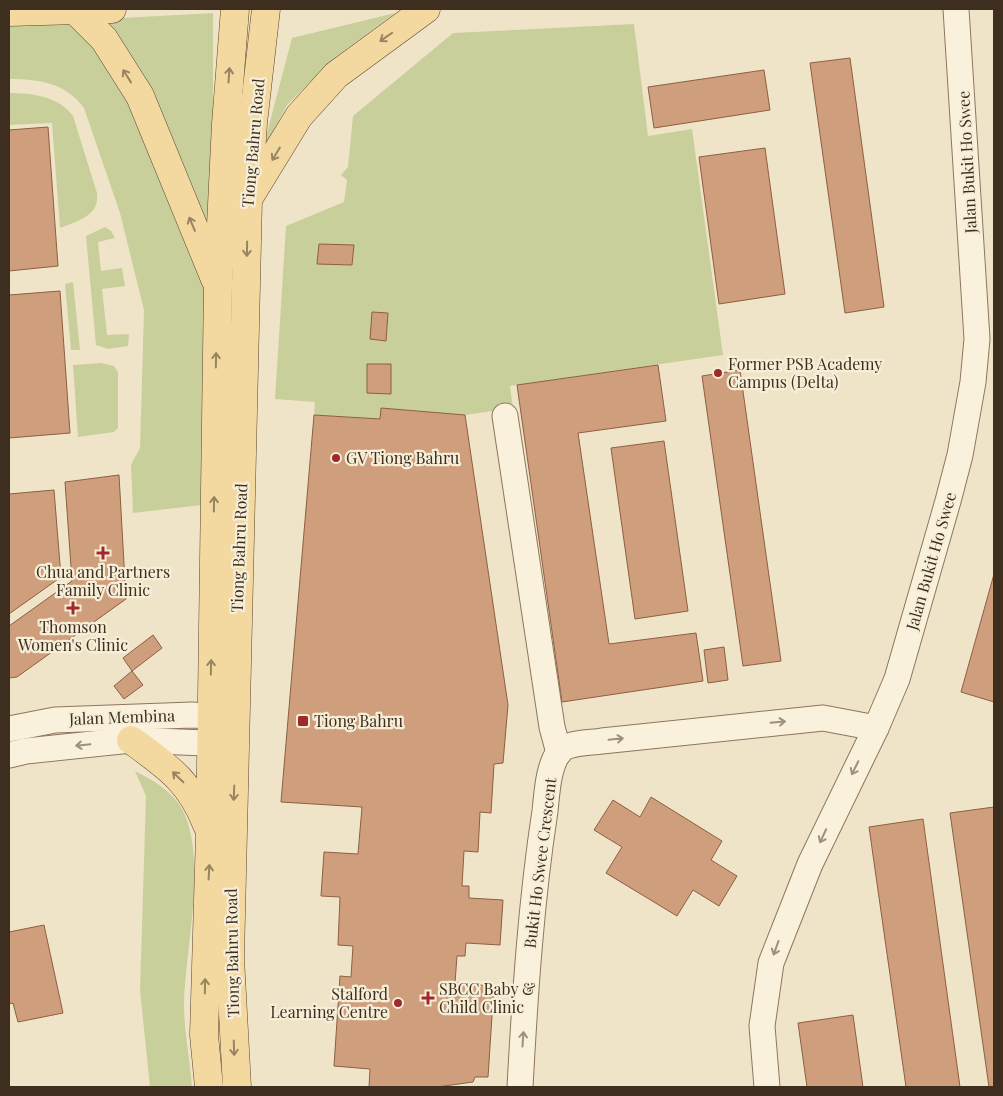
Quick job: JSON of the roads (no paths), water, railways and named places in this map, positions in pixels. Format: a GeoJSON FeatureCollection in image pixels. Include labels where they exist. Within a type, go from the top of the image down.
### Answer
{"type":"FeatureCollection","features":[{"type":"Feature","properties":{"kind":"main road"},"geometry":{"type":"LineString","coordinates":[[9,12],[112,9]]}},
{"type":"Feature","properties":{"kind":"main road","name":"Tiong Bahru Road"},"geometry":{"type":"LineString","coordinates":[[236,9],[227,115],[218,286],[223,744],[230,958],[237,1087]]}},
{"type":"Feature","properties":{"kind":"main road","name":"Tiong Bahru Road"},"geometry":{"type":"LineString","coordinates":[[223,717],[248,200],[253,123],[266,9]]}},
{"type":"Feature","properties":{"kind":"main road"},"geometry":{"type":"LineString","coordinates":[[248,200],[299,116],[336,75],[426,9]]}},
{"type":"Feature","properties":{"kind":"main road"},"geometry":{"type":"LineString","coordinates":[[75,10],[104,39],[140,96],[218,286]]}},
{"type":"Feature","properties":{"kind":"main road"},"geometry":{"type":"LineString","coordinates":[[131,740],[166,766],[187,786],[200,808],[210,834]]}},
{"type":"Feature","properties":{"kind":"main road","name":"Tiong Bahru Road"},"geometry":{"type":"LineString","coordinates":[[209,1087],[204,1035],[210,834],[223,744]]}},
{"type":"Feature","properties":{"kind":"street","name":"Jalan Bukit Ho Swee"},"geometry":{"type":"LineString","coordinates":[[765,1087],[762,1026],[770,963],[810,864],[876,728],[902,662],[948,501],[967,417],[977,355],[967,160],[956,9]]}},
{"type":"Feature","properties":{"kind":"street"},"geometry":{"type":"LineString","coordinates":[[505,416],[552,727],[559,753],[568,747],[602,741],[824,718],[876,728]]}},
{"type":"Feature","properties":{"kind":"street","name":"Jalan Membina"},"geometry":{"type":"LineString","coordinates":[[9,729],[55,720],[223,717]]}},
{"type":"Feature","properties":{"kind":"street","name":"Jalan Membina"},"geometry":{"type":"LineString","coordinates":[[9,755],[26,751],[131,740],[223,744]]}},
{"type":"Feature","properties":{"kind":"street","name":"Bukit Ho Swee Crescent"},"geometry":{"type":"LineString","coordinates":[[520,1087],[528,962],[538,854],[550,776],[559,753]]}},
{"type":"Feature","properties":{"kind":"place","name":"Former PSB Academy Campus (Delta)"},"geometry":{"type":"Point","coordinates":[718,373]}},
{"type":"Feature","properties":{"kind":"place","name":"GV Tiong Bahru"},"geometry":{"type":"Point","coordinates":[336,458]}},
{"type":"Feature","properties":{"kind":"place","name":"Chua and Partners Family Clinic"},"geometry":{"type":"Point","coordinates":[103,553]}},
{"type":"Feature","properties":{"kind":"place","name":"Thomson Women's Clinic"},"geometry":{"type":"Point","coordinates":[73,608]}},
{"type":"Feature","properties":{"kind":"place","name":"Tiong Bahru"},"geometry":{"type":"Point","coordinates":[303,721]}},
{"type":"Feature","properties":{"kind":"place","name":"SBCC Baby & Child Clinic"},"geometry":{"type":"Point","coordinates":[428,998]}},
{"type":"Feature","properties":{"kind":"place","name":"Stalford Learning Centre"},"geometry":{"type":"Point","coordinates":[398,1003]}}]}
